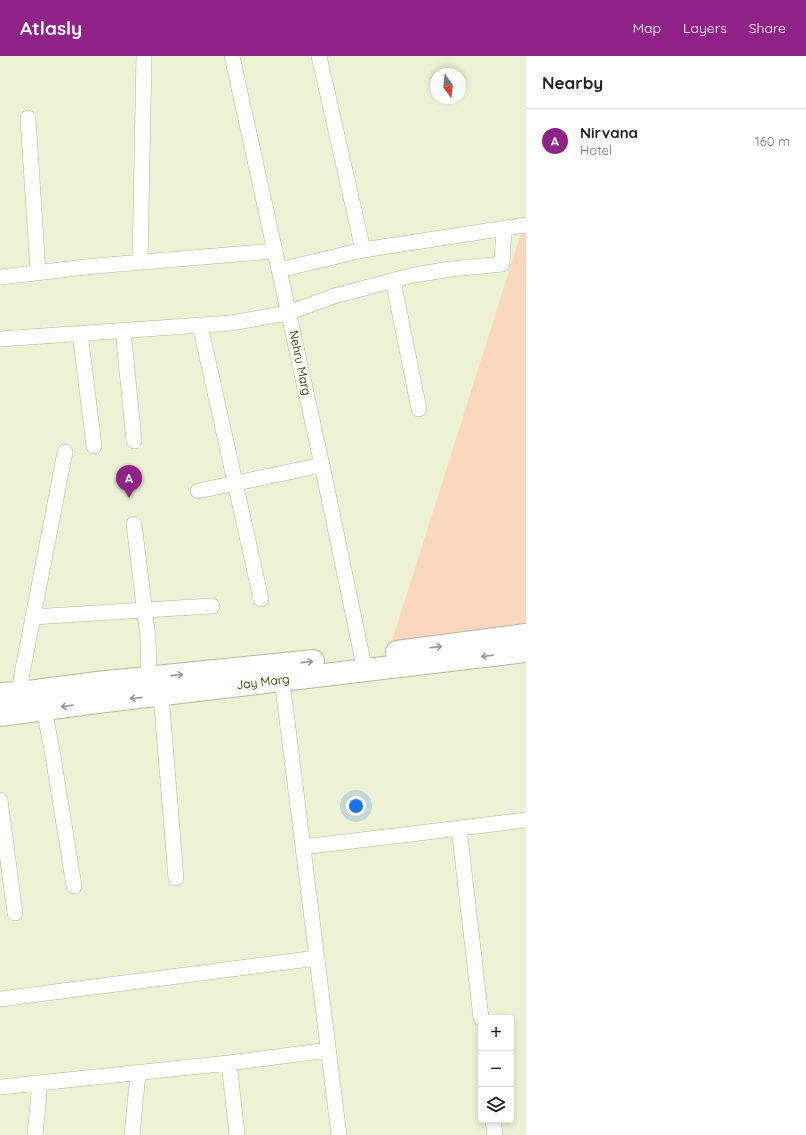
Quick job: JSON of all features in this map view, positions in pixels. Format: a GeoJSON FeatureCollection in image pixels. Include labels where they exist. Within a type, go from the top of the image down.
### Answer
{"type":"FeatureCollection","features":[{"type":"Feature","properties":{"kind":"main road","name":"Jay Marg"},"geometry":{"type":"LineString","coordinates":[[363,664],[526,635]]}},
{"type":"Feature","properties":{"kind":"main road","name":"Jay Marg"},"geometry":{"type":"LineString","coordinates":[[11,693],[97,683],[155,686],[363,664],[526,651]]}},
{"type":"Feature","properties":{"kind":"main road","name":"Jay Marg"},"geometry":{"type":"LineString","coordinates":[[0,715],[105,701],[155,686]]}},
{"type":"Feature","properties":{"kind":"street"},"geometry":{"type":"LineString","coordinates":[[140,262],[144,56]]}},
{"type":"Feature","properties":{"kind":"street","name":"Nehru Marg"},"geometry":{"type":"LineString","coordinates":[[232,56],[322,465],[363,664]]}},
{"type":"Feature","properties":{"kind":"street"},"geometry":{"type":"LineString","coordinates":[[319,56],[363,250]]}},
{"type":"Feature","properties":{"kind":"street"},"geometry":{"type":"LineString","coordinates":[[28,118],[38,272]]}},
{"type":"Feature","properties":{"kind":"street"},"geometry":{"type":"LineString","coordinates":[[279,270],[363,250],[526,225]]}},
{"type":"Feature","properties":{"kind":"street"},"geometry":{"type":"LineString","coordinates":[[0,339],[231,323],[288,313],[334,296],[414,275],[451,268],[502,264],[504,229]]}},
{"type":"Feature","properties":{"kind":"street"},"geometry":{"type":"LineString","coordinates":[[0,276],[95,266],[275,251]]}},
{"type":"Feature","properties":{"kind":"street"},"geometry":{"type":"LineString","coordinates":[[393,280],[419,409]]}},
{"type":"Feature","properties":{"kind":"street"},"geometry":{"type":"LineString","coordinates":[[200,325],[261,599]]}},
{"type":"Feature","properties":{"kind":"street"},"geometry":{"type":"LineString","coordinates":[[123,330],[134,441]]}},
{"type":"Feature","properties":{"kind":"street"},"geometry":{"type":"LineString","coordinates":[[80,333],[94,446]]}},
{"type":"Feature","properties":{"kind":"street"},"geometry":{"type":"LineString","coordinates":[[11,693],[21,679],[65,452]]}},
{"type":"Feature","properties":{"kind":"street"},"geometry":{"type":"LineString","coordinates":[[198,491],[322,465]]}},
{"type":"Feature","properties":{"kind":"street"},"geometry":{"type":"LineString","coordinates":[[134,524],[155,686],[176,878]]}},
{"type":"Feature","properties":{"kind":"street"},"geometry":{"type":"LineString","coordinates":[[33,617],[212,606]]}},
{"type":"Feature","properties":{"kind":"street"},"geometry":{"type":"LineString","coordinates":[[281,672],[339,1135]]}},
{"type":"Feature","properties":{"kind":"street"},"geometry":{"type":"LineString","coordinates":[[44,709],[74,886]]}},
{"type":"Feature","properties":{"kind":"street"},"geometry":{"type":"LineString","coordinates":[[0,800],[15,913]]}},
{"type":"Feature","properties":{"kind":"street"},"geometry":{"type":"LineString","coordinates":[[303,847],[526,820]]}},
{"type":"Feature","properties":{"kind":"street"},"geometry":{"type":"LineString","coordinates":[[458,828],[481,1015]]}},
{"type":"Feature","properties":{"kind":"street"},"geometry":{"type":"LineString","coordinates":[[0,999],[317,958]]}},
{"type":"Feature","properties":{"kind":"street"},"geometry":{"type":"LineString","coordinates":[[0,1088],[229,1063],[328,1050]]}},
{"type":"Feature","properties":{"kind":"street"},"geometry":{"type":"LineString","coordinates":[[229,1063],[237,1135]]}},
{"type":"Feature","properties":{"kind":"street"},"geometry":{"type":"LineString","coordinates":[[132,1135],[138,1073]]}},
{"type":"Feature","properties":{"kind":"street"},"geometry":{"type":"LineString","coordinates":[[35,1135],[40,1083]]}},
{"type":"Feature","properties":{"kind":"street"},"geometry":{"type":"LineString","coordinates":[[493,1123],[495,1135]]}},
{"type":"Feature","properties":{"kind":"shaded area"},"geometry":{"type":"Polygon","coordinates":[[[523,227],[526,227],[526,625],[392,641],[523,227]]]}},
{"type":"Feature","properties":{"kind":"place","name":"Nirvana"},"geometry":{"type":"Point","coordinates":[129,498]}}]}
